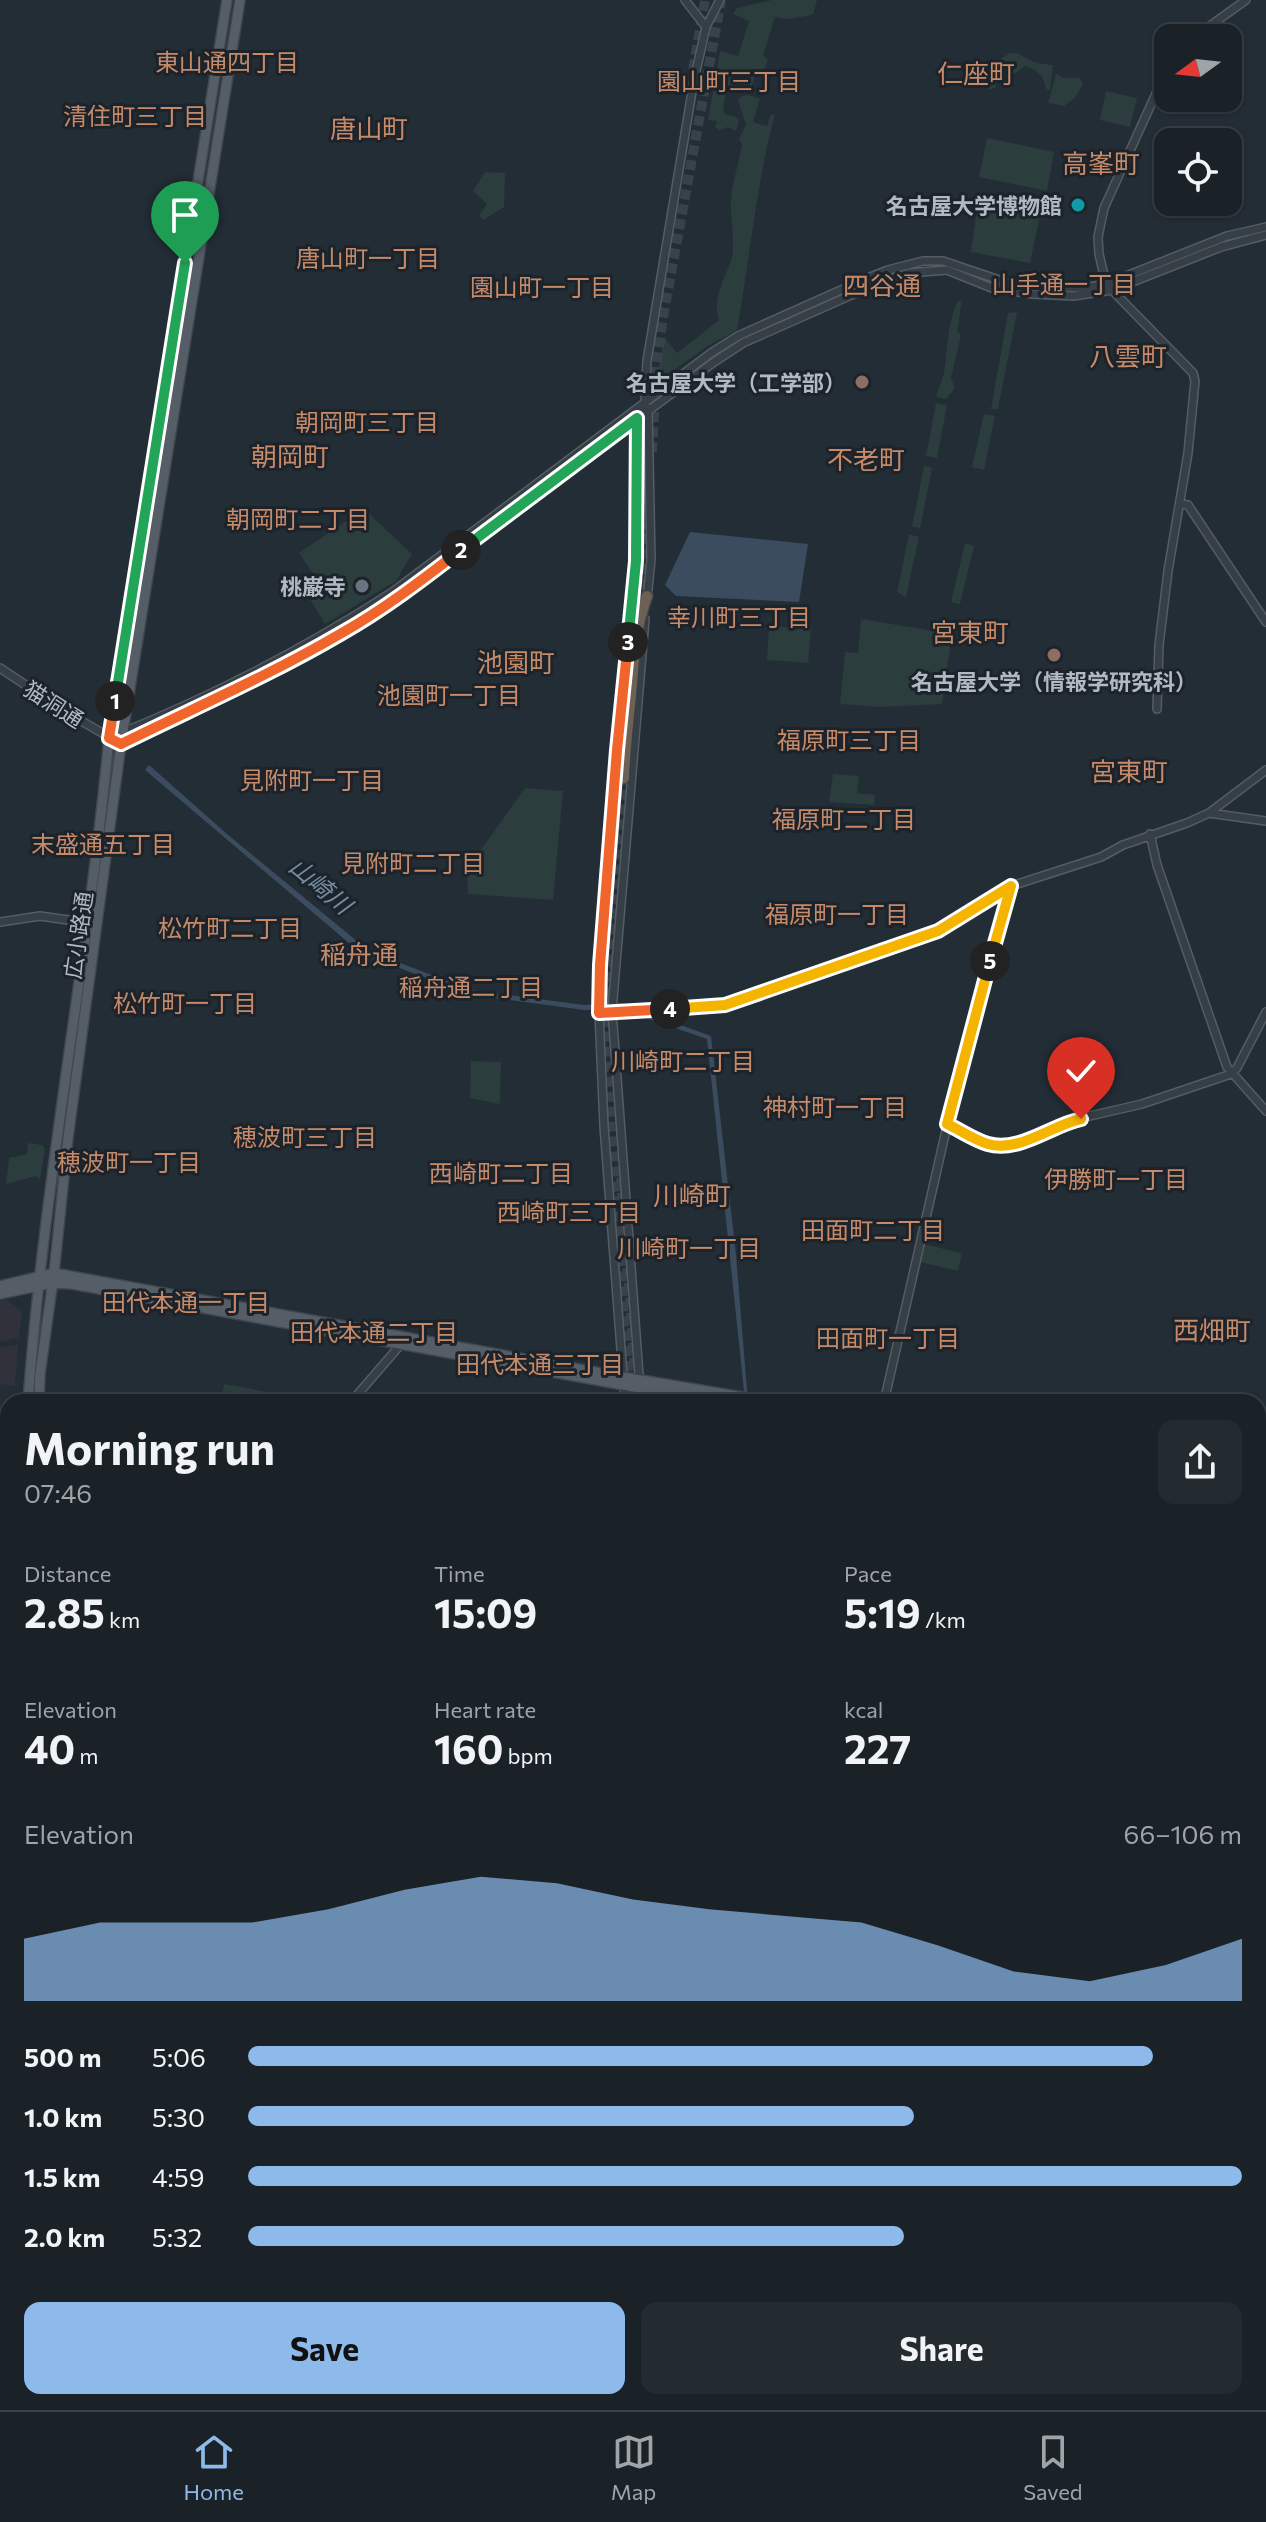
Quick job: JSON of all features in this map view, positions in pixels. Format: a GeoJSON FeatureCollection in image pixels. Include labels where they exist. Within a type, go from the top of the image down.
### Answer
{"type":"FeatureCollection","features":[{"type":"Feature","properties":{"kind":"highway"},"geometry":{"type":"LineString","coordinates":[[624,778],[634,651],[647,596]]}},
{"type":"Feature","properties":{"kind":"main road","name":"広小路通"},"geometry":{"type":"LineString","coordinates":[[39,1394],[92,924],[109,738],[227,0]]}},
{"type":"Feature","properties":{"kind":"main road","name":"広小路通"},"geometry":{"type":"LineString","coordinates":[[29,1394],[56,1144],[240,0]]}},
{"type":"Feature","properties":{"kind":"main road"},"geometry":{"type":"LineString","coordinates":[[0,1286],[53,1278],[72,1284],[623,1381],[717,1394]]}},
{"type":"Feature","properties":{"kind":"main road"},"geometry":{"type":"LineString","coordinates":[[0,1294],[40,1280]]}},
{"type":"Feature","properties":{"kind":"main road"},"geometry":{"type":"LineString","coordinates":[[639,1383],[692,1394]]}},
{"type":"Feature","properties":{"kind":"street"},"geometry":{"type":"LineString","coordinates":[[685,0],[706,27]]}},
{"type":"Feature","properties":{"kind":"street"},"geometry":{"type":"LineString","coordinates":[[640,1394],[612,1011],[651,559],[647,361],[694,80],[706,27],[720,0]]}},
{"type":"Feature","properties":{"kind":"street"},"geometry":{"type":"LineString","coordinates":[[1213,24],[1246,0]]}},
{"type":"Feature","properties":{"kind":"street"},"geometry":{"type":"LineString","coordinates":[[1154,98],[1104,208],[1098,237],[1099,254],[1109,287],[1193,373],[1195,381],[1181,504],[1168,571],[1159,645],[1157,709]]}},
{"type":"Feature","properties":{"kind":"street"},"geometry":{"type":"LineString","coordinates":[[1109,287],[1227,236],[1266,227]]}},
{"type":"Feature","properties":{"kind":"street"},"geometry":{"type":"LineString","coordinates":[[109,738],[209,693],[339,627],[391,593],[738,336],[888,270],[923,261],[943,261],[1017,286],[1048,289],[1109,287],[1221,247],[1266,235]]}},
{"type":"Feature","properties":{"kind":"street"},"geometry":{"type":"LineString","coordinates":[[121,744],[203,706],[344,632],[416,584],[637,418],[647,406]]}},
{"type":"Feature","properties":{"kind":"street"},"geometry":{"type":"LineString","coordinates":[[624,1394],[604,1126],[599,1013],[617,750],[636,568],[637,418]]}},
{"type":"Feature","properties":{"kind":"street"},"geometry":{"type":"LineString","coordinates":[[1181,504],[1188,505],[1266,622]]}},
{"type":"Feature","properties":{"kind":"street","name":"猫洞通"},"geometry":{"type":"LineString","coordinates":[[0,668],[121,744]]}},
{"type":"Feature","properties":{"kind":"street"},"geometry":{"type":"LineString","coordinates":[[599,1013],[725,1005],[938,931],[1011,886],[1101,857],[1150,834],[1209,813],[1266,770]]}},
{"type":"Feature","properties":{"kind":"street"},"geometry":{"type":"LineString","coordinates":[[1209,813],[1266,821]]}},
{"type":"Feature","properties":{"kind":"street"},"geometry":{"type":"LineString","coordinates":[[1150,834],[1157,865],[1227,1067],[1266,1111]]}},
{"type":"Feature","properties":{"kind":"street"},"geometry":{"type":"LineString","coordinates":[[886,1394],[947,1124],[1011,886]]}},
{"type":"Feature","properties":{"kind":"street"},"geometry":{"type":"LineString","coordinates":[[0,922],[40,916],[92,924]]}},
{"type":"Feature","properties":{"kind":"street"},"geometry":{"type":"LineString","coordinates":[[947,1124],[990,1145],[1015,1143],[1064,1122],[1142,1104],[1231,1074],[1266,1012]]}},
{"type":"Feature","properties":{"kind":"street"},"geometry":{"type":"LineString","coordinates":[[358,1394],[403,1340]]}},
{"type":"Feature","properties":{"kind":"shaded area"},"geometry":{"type":"Polygon","coordinates":[[[772,0],[817,0],[813,15],[787,19],[775,17],[763,56],[768,59],[765,68],[756,73],[750,92],[727,90],[723,107],[725,115],[739,120],[736,131],[728,127],[720,130],[715,127],[717,121],[708,120],[720,51],[738,56],[749,21],[733,14],[737,8],[772,0]]]}},
{"type":"Feature","properties":{"kind":"shaded area"},"geometry":{"type":"Polygon","coordinates":[[[1010,53],[1017,53],[1036,63],[1053,65],[1050,90],[1046,89],[1040,74],[1025,66],[1016,73],[1009,73],[1006,81],[997,80],[995,88],[988,90],[992,64],[1010,53]]]}},
{"type":"Feature","properties":{"kind":"shaded area"},"geometry":{"type":"Polygon","coordinates":[[[1056,74],[1064,78],[1080,78],[1083,84],[1075,98],[1064,106],[1048,103],[1056,74]]]}},
{"type":"Feature","properties":{"kind":"shaded area"},"geometry":{"type":"Polygon","coordinates":[[[1106,91],[1137,98],[1130,127],[1100,120],[1106,91]]]}},
{"type":"Feature","properties":{"kind":"shaded area"},"geometry":{"type":"Polygon","coordinates":[[[749,95],[760,99],[753,122],[767,126],[770,116],[775,114],[758,195],[737,330],[661,379],[658,373],[664,337],[677,353],[719,320],[718,298],[732,256],[731,204],[742,144],[739,139],[746,125],[738,100],[749,95]]]}},
{"type":"Feature","properties":{"kind":"shaded area"},"geometry":{"type":"Polygon","coordinates":[[[987,138],[1054,152],[1047,191],[979,177],[987,138]]]}},
{"type":"Feature","properties":{"kind":"shaded area"},"geometry":{"type":"Polygon","coordinates":[[[485,172],[505,173],[504,207],[483,220],[479,215],[487,204],[473,191],[485,172]]]}},
{"type":"Feature","properties":{"kind":"shaded area"},"geometry":{"type":"Polygon","coordinates":[[[979,195],[1042,206],[1030,263],[971,252],[979,195]]]}},
{"type":"Feature","properties":{"kind":"shaded area"},"geometry":{"type":"Polygon","coordinates":[[[958,301],[962,301],[957,331],[961,335],[951,378],[955,388],[946,399],[936,397],[958,301]]]}},
{"type":"Feature","properties":{"kind":"shaded area"},"geometry":{"type":"Polygon","coordinates":[[[1017,312],[998,409],[991,409],[1008,313],[1017,312]]]}},
{"type":"Feature","properties":{"kind":"shaded area"},"geometry":{"type":"Polygon","coordinates":[[[936,403],[947,405],[937,458],[926,456],[936,403]]]}},
{"type":"Feature","properties":{"kind":"shaded area"},"geometry":{"type":"Polygon","coordinates":[[[984,414],[995,416],[984,470],[972,467],[984,414]]]}},
{"type":"Feature","properties":{"kind":"shaded area"},"geometry":{"type":"Polygon","coordinates":[[[924,466],[932,468],[920,528],[912,527],[924,466]]]}},
{"type":"Feature","properties":{"kind":"shaded area"},"geometry":{"type":"Polygon","coordinates":[[[364,509],[412,554],[396,581],[325,624],[305,591],[314,575],[299,553],[364,509]]]}},
{"type":"Feature","properties":{"kind":"shaded area"},"geometry":{"type":"Polygon","coordinates":[[[909,534],[919,537],[906,597],[897,592],[909,534]]]}},
{"type":"Feature","properties":{"kind":"shaded area"},"geometry":{"type":"Polygon","coordinates":[[[965,543],[974,546],[960,604],[951,602],[965,543]]]}},
{"type":"Feature","properties":{"kind":"shaded area"},"geometry":{"type":"Polygon","coordinates":[[[861,619],[952,634],[942,704],[881,707],[840,704],[845,652],[858,653],[861,619]]]}},
{"type":"Feature","properties":{"kind":"shaded area"},"geometry":{"type":"Polygon","coordinates":[[[769,626],[811,629],[808,663],[767,660],[769,626]]]}},
{"type":"Feature","properties":{"kind":"shaded area"},"geometry":{"type":"Polygon","coordinates":[[[833,774],[859,776],[857,793],[875,795],[874,805],[829,802],[833,774]]]}},
{"type":"Feature","properties":{"kind":"shaded area"},"geometry":{"type":"Polygon","coordinates":[[[525,788],[563,791],[553,900],[468,894],[467,869],[525,788]]]}},
{"type":"Feature","properties":{"kind":"shaded area"},"geometry":{"type":"Polygon","coordinates":[[[471,1061],[501,1062],[500,1104],[470,1098],[471,1061]]]}},
{"type":"Feature","properties":{"kind":"shaded area"},"geometry":{"type":"Polygon","coordinates":[[[28,1143],[45,1148],[40,1180],[36,1176],[6,1184],[9,1158],[27,1154],[28,1143]]]}},
{"type":"Feature","properties":{"kind":"shaded area"},"geometry":{"type":"Polygon","coordinates":[[[923,1244],[962,1253],[958,1271],[919,1262],[923,1244]]]}},
{"type":"Feature","properties":{"kind":"shaded area"},"geometry":{"type":"Polygon","coordinates":[[[6,1299],[22,1312],[19,1337],[0,1342],[0,1301],[6,1299]]]}},
{"type":"Feature","properties":{"kind":"shaded area"},"geometry":{"type":"Polygon","coordinates":[[[18,1344],[15,1386],[0,1384],[0,1348],[18,1344]]]}},
{"type":"Feature","properties":{"kind":"shaded area"},"geometry":{"type":"Polygon","coordinates":[[[224,1384],[269,1394],[222,1394],[224,1384]]]}},
{"type":"Feature","properties":{"kind":"water"},"geometry":{"type":"Polygon","coordinates":[[[690,532],[808,544],[799,602],[676,596],[665,585],[690,532]]]}},
{"type":"Feature","properties":{"kind":"water","name":"山崎川"},"geometry":{"type":"Polygon","coordinates":[[[149,765],[369,951],[471,990],[584,1005],[620,1003],[711,1036],[736,1255],[747,1394],[744,1394],[707,1039],[620,1009],[584,1010],[472,995],[373,958],[356,949],[145,770],[149,765]]]}},
{"type":"Feature","properties":{"kind":"tunnel"},"geometry":{"type":"LineString","coordinates":[[693,70],[705,0]]}},
{"type":"Feature","properties":{"kind":"tunnel"},"geometry":{"type":"LineString","coordinates":[[652,452],[663,317],[721,0]]}},
{"type":"Feature","properties":{"kind":"tunnel"},"geometry":{"type":"LineString","coordinates":[[639,510],[644,406]]}},
{"type":"Feature","properties":{"kind":"tunnel"},"geometry":{"type":"LineString","coordinates":[[643,604],[648,524]]}},
{"type":"Feature","properties":{"kind":"tunnel"},"geometry":{"type":"LineString","coordinates":[[609,964],[624,778]]}},
{"type":"Feature","properties":{"kind":"tunnel"},"geometry":{"type":"LineString","coordinates":[[606,957],[604,1031],[629,1394]]}},
{"type":"Feature","properties":{"kind":"tunnel"},"geometry":{"type":"LineString","coordinates":[[621,1178],[636,1382]]}},
{"type":"Feature","properties":{"kind":"place","name":"名古屋大学博物館"},"geometry":{"type":"Point","coordinates":[1078,205]}},
{"type":"Feature","properties":{"kind":"place","name":"名古屋大学（工学部）"},"geometry":{"type":"Point","coordinates":[862,382]}},
{"type":"Feature","properties":{"kind":"place","name":"桃巌寺"},"geometry":{"type":"Point","coordinates":[362,586]}},
{"type":"Feature","properties":{"kind":"place","name":"名古屋大学（情報学研究科）"},"geometry":{"type":"Point","coordinates":[1054,655]}},
{"type":"Feature","properties":{"kind":"district","name":"東山通四丁目"},"geometry":{"type":"Point","coordinates":[227,61]}},
{"type":"Feature","properties":{"kind":"district","name":"仁座町"},"geometry":{"type":"Point","coordinates":[976,72]}},
{"type":"Feature","properties":{"kind":"district","name":"園山町三丁目"},"geometry":{"type":"Point","coordinates":[729,80]}},
{"type":"Feature","properties":{"kind":"district","name":"清住町三丁目"},"geometry":{"type":"Point","coordinates":[135,115]}},
{"type":"Feature","properties":{"kind":"district","name":"唐山町"},"geometry":{"type":"Point","coordinates":[369,127]}},
{"type":"Feature","properties":{"kind":"district","name":"高峯町"},"geometry":{"type":"Point","coordinates":[1101,162]}},
{"type":"Feature","properties":{"kind":"district","name":"唐山町一丁目"},"geometry":{"type":"Point","coordinates":[368,257]}},
{"type":"Feature","properties":{"kind":"district","name":"山手通一丁目"},"geometry":{"type":"Point","coordinates":[1064,283]}},
{"type":"Feature","properties":{"kind":"district","name":"四谷通"},"geometry":{"type":"Point","coordinates":[882,284]}},
{"type":"Feature","properties":{"kind":"district","name":"園山町一丁目"},"geometry":{"type":"Point","coordinates":[542,286]}},
{"type":"Feature","properties":{"kind":"district","name":"八雲町"},"geometry":{"type":"Point","coordinates":[1128,355]}},
{"type":"Feature","properties":{"kind":"district","name":"朝岡町三丁目"},"geometry":{"type":"Point","coordinates":[367,421]}},
{"type":"Feature","properties":{"kind":"district","name":"朝岡町"},"geometry":{"type":"Point","coordinates":[290,455]}},
{"type":"Feature","properties":{"kind":"district","name":"不老町"},"geometry":{"type":"Point","coordinates":[866,458]}},
{"type":"Feature","properties":{"kind":"district","name":"朝岡町二丁目"},"geometry":{"type":"Point","coordinates":[298,518]}},
{"type":"Feature","properties":{"kind":"district","name":"幸川町三丁目"},"geometry":{"type":"Point","coordinates":[739,616]}},
{"type":"Feature","properties":{"kind":"district","name":"宮東町"},"geometry":{"type":"Point","coordinates":[970,631]}},
{"type":"Feature","properties":{"kind":"district","name":"池園町"},"geometry":{"type":"Point","coordinates":[516,661]}},
{"type":"Feature","properties":{"kind":"district","name":"池園町一丁目"},"geometry":{"type":"Point","coordinates":[449,694]}},
{"type":"Feature","properties":{"kind":"district","name":"福原町三丁目"},"geometry":{"type":"Point","coordinates":[849,739]}},
{"type":"Feature","properties":{"kind":"district","name":"宮東町"},"geometry":{"type":"Point","coordinates":[1129,770]}},
{"type":"Feature","properties":{"kind":"district","name":"見附町一丁目"},"geometry":{"type":"Point","coordinates":[312,779]}},
{"type":"Feature","properties":{"kind":"district","name":"福原町二丁目"},"geometry":{"type":"Point","coordinates":[844,818]}},
{"type":"Feature","properties":{"kind":"district","name":"末盛通五丁目"},"geometry":{"type":"Point","coordinates":[103,843]}},
{"type":"Feature","properties":{"kind":"district","name":"見附町二丁目"},"geometry":{"type":"Point","coordinates":[413,862]}},
{"type":"Feature","properties":{"kind":"district","name":"福原町一丁目"},"geometry":{"type":"Point","coordinates":[837,913]}},
{"type":"Feature","properties":{"kind":"district","name":"松竹町二丁目"},"geometry":{"type":"Point","coordinates":[230,927]}},
{"type":"Feature","properties":{"kind":"district","name":"稲舟通"},"geometry":{"type":"Point","coordinates":[359,953]}},
{"type":"Feature","properties":{"kind":"district","name":"稲舟通二丁目"},"geometry":{"type":"Point","coordinates":[471,986]}},
{"type":"Feature","properties":{"kind":"district","name":"松竹町一丁目"},"geometry":{"type":"Point","coordinates":[185,1002]}},
{"type":"Feature","properties":{"kind":"district","name":"川崎町二丁目"},"geometry":{"type":"Point","coordinates":[683,1060]}},
{"type":"Feature","properties":{"kind":"district","name":"神村町一丁目"},"geometry":{"type":"Point","coordinates":[835,1106]}},
{"type":"Feature","properties":{"kind":"district","name":"穂波町三丁目"},"geometry":{"type":"Point","coordinates":[305,1136]}},
{"type":"Feature","properties":{"kind":"district","name":"穂波町一丁目"},"geometry":{"type":"Point","coordinates":[129,1161]}},
{"type":"Feature","properties":{"kind":"district","name":"西崎町二丁目"},"geometry":{"type":"Point","coordinates":[501,1172]}},
{"type":"Feature","properties":{"kind":"district","name":"伊勝町一丁目"},"geometry":{"type":"Point","coordinates":[1116,1178]}},
{"type":"Feature","properties":{"kind":"district","name":"川崎町"},"geometry":{"type":"Point","coordinates":[692,1194]}},
{"type":"Feature","properties":{"kind":"district","name":"西崎町三丁目"},"geometry":{"type":"Point","coordinates":[569,1211]}},
{"type":"Feature","properties":{"kind":"district","name":"田面町二丁目"},"geometry":{"type":"Point","coordinates":[873,1229]}},
{"type":"Feature","properties":{"kind":"district","name":"川崎町一丁目"},"geometry":{"type":"Point","coordinates":[689,1247]}},
{"type":"Feature","properties":{"kind":"district","name":"田代本通一丁目"},"geometry":{"type":"Point","coordinates":[186,1301]}},
{"type":"Feature","properties":{"kind":"district","name":"西畑町"},"geometry":{"type":"Point","coordinates":[1212,1329]}},
{"type":"Feature","properties":{"kind":"district","name":"田代本通二丁目"},"geometry":{"type":"Point","coordinates":[374,1331]}},
{"type":"Feature","properties":{"kind":"district","name":"田面町一丁目"},"geometry":{"type":"Point","coordinates":[888,1337]}},
{"type":"Feature","properties":{"kind":"district","name":"田代本通三丁目"},"geometry":{"type":"Point","coordinates":[540,1363]}},
{"type":"Feature","properties":{"kind":"route"},"geometry":{"type":"LineString","coordinates":[[185,263],[109,738],[121,744],[203,706],[344,632],[394,600],[637,418],[636,568],[617,750],[599,1013],[725,1005],[938,931],[1011,886],[947,1124],[990,1145],[1015,1143],[1064,1122],[1081,1119]]}}]}
